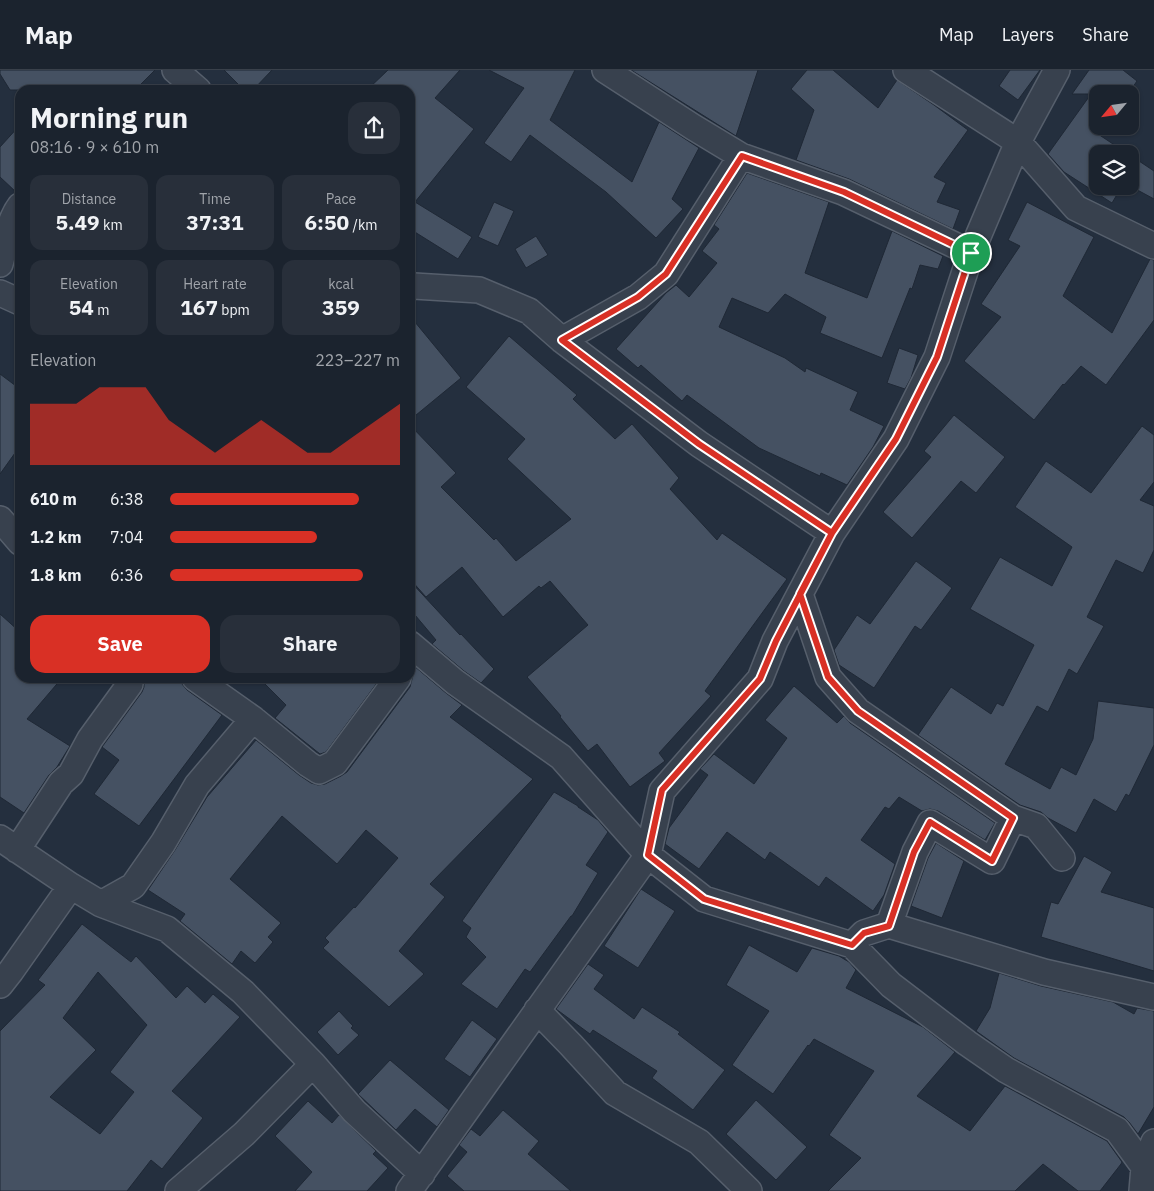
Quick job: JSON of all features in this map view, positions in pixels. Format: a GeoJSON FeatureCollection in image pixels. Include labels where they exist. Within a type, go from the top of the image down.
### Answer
{"type":"FeatureCollection","features":[{"type":"Feature","properties":{"kind":"street"},"geometry":{"type":"LineString","coordinates":[[605,70],[685,122],[742,156],[844,192],[971,253]]}},
{"type":"Feature","properties":{"kind":"street"},"geometry":{"type":"LineString","coordinates":[[906,70],[1018,142],[1076,208],[1154,246]]}},
{"type":"Feature","properties":{"kind":"street"},"geometry":{"type":"LineString","coordinates":[[130,683],[90,739],[71,774],[61,782],[8,844],[101,904],[167,930],[242,992],[313,1064],[416,1185],[537,1010],[648,855],[662,790],[760,679],[776,641],[832,533],[896,439],[937,357],[971,253],[1018,142],[1057,70]]}},
{"type":"Feature","properties":{"kind":"street"},"geometry":{"type":"LineString","coordinates":[[562,340],[638,297],[666,274],[742,156]]}},
{"type":"Feature","properties":{"kind":"street"},"geometry":{"type":"LineString","coordinates":[[0,264],[9,228],[15,215]]}},
{"type":"Feature","properties":{"kind":"street"},"geometry":{"type":"LineString","coordinates":[[415,286],[479,290],[529,311],[562,340],[699,444],[832,533]]}},
{"type":"Feature","properties":{"kind":"street"},"geometry":{"type":"LineString","coordinates":[[0,293],[15,300]]}},
{"type":"Feature","properties":{"kind":"street"},"geometry":{"type":"LineString","coordinates":[[0,519],[15,536]]}},
{"type":"Feature","properties":{"kind":"street"},"geometry":{"type":"LineString","coordinates":[[800,594],[828,677],[858,711],[1013,818],[1036,826],[1062,858]]}},
{"type":"Feature","properties":{"kind":"street"},"geometry":{"type":"LineString","coordinates":[[415,653],[561,757],[648,855],[704,899],[852,945],[891,985],[967,1043],[1006,1070],[1117,1130],[1147,1176]]}},
{"type":"Feature","properties":{"kind":"street"},"geometry":{"type":"LineString","coordinates":[[202,683],[253,719],[319,771],[335,763],[394,683]]}},
{"type":"Feature","properties":{"kind":"street"},"geometry":{"type":"LineString","coordinates":[[101,904],[133,886],[163,843],[197,785],[253,719]]}},
{"type":"Feature","properties":{"kind":"street"},"geometry":{"type":"LineString","coordinates":[[889,926],[914,852],[930,822],[992,861],[1013,818]]}},
{"type":"Feature","properties":{"kind":"street"},"geometry":{"type":"LineString","coordinates":[[0,985],[71,886]]}},
{"type":"Feature","properties":{"kind":"street"},"geometry":{"type":"LineString","coordinates":[[852,945],[864,933],[889,926],[1044,972],[1154,998]]}},
{"type":"Feature","properties":{"kind":"street"},"geometry":{"type":"LineString","coordinates":[[537,1010],[615,1093],[698,1142],[749,1191]]}},
{"type":"Feature","properties":{"kind":"street"},"geometry":{"type":"LineString","coordinates":[[178,1191],[244,1134],[313,1064]]}},
{"type":"Feature","properties":{"kind":"street"},"geometry":{"type":"LineString","coordinates":[[1147,1176],[1154,1142]]}},
{"type":"Feature","properties":{"kind":"building"},"geometry":{"type":"Polygon","coordinates":[[[0,70],[155,70],[140,85],[15,85],[15,90],[10,90],[0,74],[0,70]]]}},
{"type":"Feature","properties":{"kind":"building"},"geometry":{"type":"Polygon","coordinates":[[[224,70],[272,70],[258,85],[239,85],[224,70]]]}},
{"type":"Feature","properties":{"kind":"building"},"geometry":{"type":"Polygon","coordinates":[[[388,70],[460,70],[435,98],[474,129],[415,202],[415,85],[372,85],[388,70]]]}},
{"type":"Feature","properties":{"kind":"building"},"geometry":{"type":"Polygon","coordinates":[[[489,70],[575,70],[550,120],[632,182],[659,122],[699,148],[672,199],[683,209],[656,238],[606,192],[530,135],[511,162],[484,143],[524,88],[489,70]]]}},
{"type":"Feature","properties":{"kind":"building"},"geometry":{"type":"Polygon","coordinates":[[[631,70],[758,70],[736,136],[631,70]]]}},
{"type":"Feature","properties":{"kind":"building"},"geometry":{"type":"Polygon","coordinates":[[[807,70],[833,70],[878,108],[897,80],[968,130],[934,177],[946,183],[937,202],[960,210],[953,229],[849,179],[796,160],[814,110],[791,89],[807,70]]]}},
{"type":"Feature","properties":{"kind":"building"},"geometry":{"type":"Polygon","coordinates":[[[1010,70],[1040,70],[1018,100],[999,86],[1010,70]]]}},
{"type":"Feature","properties":{"kind":"building"},"geometry":{"type":"Polygon","coordinates":[[[1089,70],[1123,70],[1137,81],[1134,85],[1089,85],[1089,94],[1072,94],[1089,70]]]}},
{"type":"Feature","properties":{"kind":"building"},"geometry":{"type":"Polygon","coordinates":[[[1089,97],[1089,135],[1100,135],[1114,145],[1089,145],[1089,188],[1064,172],[1048,154],[1089,97]]]}},
{"type":"Feature","properties":{"kind":"building"},"geometry":{"type":"Polygon","coordinates":[[[15,130],[15,191],[0,177],[0,147],[15,130]]]}},
{"type":"Feature","properties":{"kind":"building"},"geometry":{"type":"Polygon","coordinates":[[[1139,161],[1154,171],[1154,199],[1139,191],[1139,161]]]}},
{"type":"Feature","properties":{"kind":"building"},"geometry":{"type":"Polygon","coordinates":[[[747,173],[829,202],[805,273],[867,298],[892,231],[943,256],[938,269],[920,265],[912,289],[910,288],[882,358],[820,333],[826,317],[785,294],[768,313],[732,298],[719,327],[785,358],[805,372],[806,368],[858,392],[850,410],[884,426],[873,447],[847,485],[821,473],[820,476],[759,448],[687,395],[682,401],[641,365],[638,368],[616,349],[666,293],[676,285],[689,297],[717,263],[702,251],[719,229],[714,225],[747,173]]]}},
{"type":"Feature","properties":{"kind":"building"},"geometry":{"type":"Polygon","coordinates":[[[1100,195],[1117,195],[1112,203],[1100,195]]]}},
{"type":"Feature","properties":{"kind":"building"},"geometry":{"type":"Polygon","coordinates":[[[415,202],[472,237],[458,259],[415,232],[415,202]]]}},
{"type":"Feature","properties":{"kind":"building"},"geometry":{"type":"Polygon","coordinates":[[[494,202],[514,211],[498,246],[478,237],[494,202]]]}},
{"type":"Feature","properties":{"kind":"building"},"geometry":{"type":"Polygon","coordinates":[[[1027,202],[1094,237],[1063,296],[1112,333],[1150,259],[1154,260],[1154,320],[1106,385],[1081,366],[1063,384],[1034,420],[964,361],[1001,317],[981,304],[1020,246],[1008,240],[1027,202]]]}},
{"type":"Feature","properties":{"kind":"building"},"geometry":{"type":"Polygon","coordinates":[[[536,236],[548,255],[526,268],[515,249],[536,236]]]}},
{"type":"Feature","properties":{"kind":"building"},"geometry":{"type":"Polygon","coordinates":[[[415,322],[461,378],[415,416],[415,322]]]}},
{"type":"Feature","properties":{"kind":"building"},"geometry":{"type":"Polygon","coordinates":[[[509,336],[577,395],[573,399],[615,439],[632,424],[679,478],[670,489],[717,540],[722,533],[787,579],[705,691],[711,696],[659,753],[665,761],[630,787],[597,744],[588,751],[527,677],[588,625],[550,581],[541,588],[539,586],[503,617],[462,567],[426,597],[415,585],[415,430],[456,473],[441,487],[494,540],[496,538],[516,561],[571,519],[507,459],[525,439],[466,387],[509,336]]]}},
{"type":"Feature","properties":{"kind":"building"},"geometry":{"type":"Polygon","coordinates":[[[899,348],[918,355],[911,378],[905,389],[887,383],[899,348]]]}},
{"type":"Feature","properties":{"kind":"building"},"geometry":{"type":"Polygon","coordinates":[[[0,374],[15,385],[15,453],[0,474],[0,374]]]}},
{"type":"Feature","properties":{"kind":"building"},"geometry":{"type":"Polygon","coordinates":[[[954,415],[1005,457],[976,493],[961,481],[912,538],[883,512],[931,457],[924,451],[954,415]]]}},
{"type":"Feature","properties":{"kind":"building"},"geometry":{"type":"Polygon","coordinates":[[[1142,426],[1154,435],[1154,482],[1140,500],[1154,506],[1154,550],[1143,573],[1116,560],[1087,617],[1104,626],[1077,674],[1069,669],[1048,712],[1037,706],[1005,764],[1050,789],[1061,767],[1076,775],[1093,739],[1098,701],[1154,708],[1154,745],[1129,796],[1126,794],[1116,812],[1094,799],[1076,833],[1048,818],[1041,812],[1020,805],[918,735],[951,687],[991,714],[997,703],[1003,706],[1034,645],[970,609],[1000,557],[1052,586],[1072,547],[1015,507],[1046,461],[1091,493],[1142,426]]]}},
{"type":"Feature","properties":{"kind":"building"},"geometry":{"type":"Polygon","coordinates":[[[916,561],[952,588],[921,630],[915,626],[874,688],[839,665],[834,650],[857,615],[870,624],[916,561]]]}},
{"type":"Feature","properties":{"kind":"building"},"geometry":{"type":"Polygon","coordinates":[[[415,586],[494,669],[481,683],[432,644],[436,640],[415,615],[415,586]]]}},
{"type":"Feature","properties":{"kind":"building"},"geometry":{"type":"Polygon","coordinates":[[[0,614],[15,628],[15,683],[58,683],[27,719],[70,746],[24,813],[0,797],[0,614]]]}},
{"type":"Feature","properties":{"kind":"building"},"geometry":{"type":"Polygon","coordinates":[[[415,667],[462,705],[450,717],[533,779],[430,884],[445,897],[399,951],[424,974],[389,1007],[323,948],[329,942],[325,938],[355,908],[398,858],[366,830],[337,864],[282,816],[230,879],[281,923],[268,937],[273,942],[255,963],[241,951],[232,964],[180,921],[185,914],[148,890],[207,797],[256,740],[311,783],[325,784],[347,772],[410,687],[411,683],[415,683],[415,667]]]}},
{"type":"Feature","properties":{"kind":"building"},"geometry":{"type":"Polygon","coordinates":[[[144,683],[182,683],[187,690],[222,715],[139,826],[94,794],[119,760],[102,747],[144,687],[144,683]]]}},
{"type":"Feature","properties":{"kind":"building"},"geometry":{"type":"Polygon","coordinates":[[[264,683],[377,683],[326,752],[320,754],[275,718],[286,705],[264,683]]]}},
{"type":"Feature","properties":{"kind":"building"},"geometry":{"type":"Polygon","coordinates":[[[794,686],[837,723],[844,716],[850,723],[995,823],[985,840],[938,811],[930,809],[922,811],[899,797],[889,809],[885,807],[861,840],[895,864],[884,895],[873,911],[826,877],[819,887],[770,852],[765,860],[727,832],[699,869],[665,844],[669,828],[708,775],[700,769],[714,754],[754,784],[787,738],[765,720],[794,686]]]}},
{"type":"Feature","properties":{"kind":"building"},"geometry":{"type":"Polygon","coordinates":[[[554,792],[598,820],[608,832],[586,865],[598,873],[572,916],[530,972],[525,969],[497,1009],[461,984],[486,957],[466,937],[471,928],[462,921],[554,792]]]}},
{"type":"Feature","properties":{"kind":"building"},"geometry":{"type":"Polygon","coordinates":[[[936,843],[964,861],[942,918],[911,906],[928,858],[936,843]]]}},
{"type":"Feature","properties":{"kind":"building"},"geometry":{"type":"Polygon","coordinates":[[[1084,856],[1112,872],[1101,892],[1154,908],[1154,971],[1041,937],[1051,902],[1058,904],[1084,856]]]}},
{"type":"Feature","properties":{"kind":"building"},"geometry":{"type":"Polygon","coordinates":[[[641,889],[675,911],[638,968],[604,946],[641,889]]]}},
{"type":"Feature","properties":{"kind":"building"},"geometry":{"type":"Polygon","coordinates":[[[82,924],[131,962],[136,956],[176,998],[187,986],[205,1003],[213,994],[240,1017],[172,1091],[203,1118],[162,1169],[151,1160],[127,1191],[0,1191],[0,1031],[45,985],[38,980],[82,924]],[[98,972],[63,1018],[96,1050],[50,1097],[100,1134],[134,1092],[110,1072],[147,1025],[98,972]]]}},
{"type":"Feature","properties":{"kind":"building"},"geometry":{"type":"Polygon","coordinates":[[[749,945],[797,972],[812,948],[839,956],[849,962],[856,970],[846,988],[923,1027],[955,1052],[917,1096],[970,1131],[1005,1086],[1107,1141],[1122,1162],[1121,1164],[1100,1191],[1078,1191],[1043,1164],[1015,1191],[828,1191],[861,1158],[829,1135],[874,1071],[814,1039],[773,1094],[732,1065],[769,1011],[726,985],[749,945]]]}},
{"type":"Feature","properties":{"kind":"building"},"geometry":{"type":"Polygon","coordinates":[[[588,964],[604,975],[594,989],[634,1019],[642,1007],[680,1032],[678,1034],[725,1070],[693,1110],[652,1078],[657,1071],[593,1030],[590,1034],[556,1009],[588,964]]]}},
{"type":"Feature","properties":{"kind":"building"},"geometry":{"type":"Polygon","coordinates":[[[999,973],[1041,986],[1113,1002],[1134,1014],[1137,1008],[1154,1011],[1154,1107],[1138,1134],[1124,1117],[1014,1058],[976,1031],[990,1008],[999,973]]]}},
{"type":"Feature","properties":{"kind":"building"},"geometry":{"type":"Polygon","coordinates":[[[339,1011],[353,1026],[351,1028],[359,1035],[338,1055],[317,1032],[339,1011]]]}},
{"type":"Feature","properties":{"kind":"building"},"geometry":{"type":"Polygon","coordinates":[[[472,1020],[497,1039],[470,1077],[444,1059],[472,1020]]]}},
{"type":"Feature","properties":{"kind":"building"},"geometry":{"type":"Polygon","coordinates":[[[390,1060],[449,1110],[437,1127],[415,1109],[396,1130],[358,1094],[390,1060]]]}},
{"type":"Feature","properties":{"kind":"building"},"geometry":{"type":"Polygon","coordinates":[[[756,1100],[807,1147],[776,1180],[726,1134],[756,1100]]]}},
{"type":"Feature","properties":{"kind":"building"},"geometry":{"type":"Polygon","coordinates":[[[308,1101],[332,1123],[339,1115],[376,1151],[373,1154],[388,1168],[367,1191],[295,1191],[312,1172],[275,1136],[308,1101]]]}},
{"type":"Feature","properties":{"kind":"building"},"geometry":{"type":"Polygon","coordinates":[[[503,1110],[539,1141],[528,1154],[571,1191],[464,1191],[447,1176],[467,1152],[459,1145],[471,1129],[480,1136],[503,1110]]]}},
{"type":"Feature","properties":{"kind":"route"},"geometry":{"type":"LineString","coordinates":[[971,253],[844,192],[742,156],[666,274],[638,297],[562,340],[699,444],[832,533],[800,594],[776,641],[760,679],[662,790],[648,855],[704,899],[852,945],[864,933],[889,926],[914,852],[930,822],[992,861],[1013,818],[858,711],[828,677],[800,594],[832,533],[896,439],[937,357],[971,253]]}}]}
